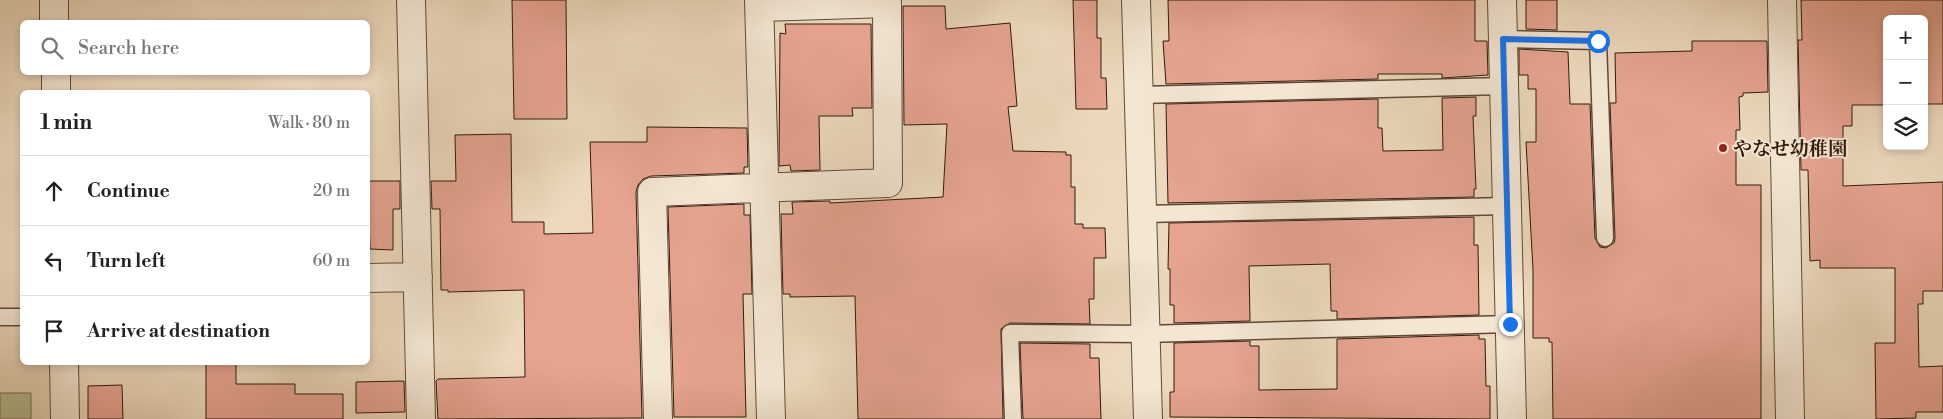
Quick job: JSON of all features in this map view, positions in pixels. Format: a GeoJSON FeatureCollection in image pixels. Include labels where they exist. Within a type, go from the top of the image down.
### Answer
{"type":"FeatureCollection","features":[{"type":"Feature","properties":{"kind":"street"},"geometry":{"type":"LineString","coordinates":[[54,0],[54,20]]}},
{"type":"Feature","properties":{"kind":"street"},"geometry":{"type":"LineString","coordinates":[[411,0],[421,419]]}},
{"type":"Feature","properties":{"kind":"street"},"geometry":{"type":"LineString","coordinates":[[1136,0],[1148,419]]}},
{"type":"Feature","properties":{"kind":"street"},"geometry":{"type":"LineString","coordinates":[[1502,0],[1512,419]]}},
{"type":"Feature","properties":{"kind":"street"},"geometry":{"type":"LineString","coordinates":[[1782,0],[1790,419]]}},
{"type":"Feature","properties":{"kind":"street"},"geometry":{"type":"LineString","coordinates":[[658,419],[652,192],[764,187],[888,183],[887,3],[759,3],[764,187],[771,419]]}},
{"type":"Feature","properties":{"kind":"street"},"geometry":{"type":"LineString","coordinates":[[56,75],[56,90]]}},
{"type":"Feature","properties":{"kind":"street"},"geometry":{"type":"LineString","coordinates":[[370,278],[418,277]]}},
{"type":"Feature","properties":{"kind":"street"},"geometry":{"type":"LineString","coordinates":[[64,365],[65,419]]}},
{"type":"Feature","properties":{"kind":"lane"},"geometry":{"type":"LineString","coordinates":[[1503,39],[1598,41],[1605,238]]}},
{"type":"Feature","properties":{"kind":"lane"},"geometry":{"type":"LineString","coordinates":[[1140,95],[1504,86]]}},
{"type":"Feature","properties":{"kind":"lane"},"geometry":{"type":"LineString","coordinates":[[1142,214],[1507,206]]}},
{"type":"Feature","properties":{"kind":"lane"},"geometry":{"type":"LineString","coordinates":[[0,317],[20,317]]}},
{"type":"Feature","properties":{"kind":"lane"},"geometry":{"type":"LineString","coordinates":[[1013,419],[1010,334],[1145,334],[1510,324]]}},
{"type":"Feature","properties":{"kind":"green space"},"geometry":{"type":"Polygon","coordinates":[[[0,393],[31,393],[31,419],[0,419],[0,393]]]}},
{"type":"Feature","properties":{"kind":"building"},"geometry":{"type":"Polygon","coordinates":[[[512,0],[566,0],[567,119],[514,119],[512,0]]]}},
{"type":"Feature","properties":{"kind":"building"},"geometry":{"type":"Polygon","coordinates":[[[1073,0],[1097,0],[1097,38],[1101,38],[1101,78],[1106,78],[1107,109],[1076,109],[1073,0]]]}},
{"type":"Feature","properties":{"kind":"building"},"geometry":{"type":"Polygon","coordinates":[[[1168,0],[1475,0],[1475,41],[1487,41],[1488,75],[1442,78],[1442,74],[1378,74],[1378,79],[1166,84],[1163,41],[1169,41],[1168,0]]]}},
{"type":"Feature","properties":{"kind":"building"},"geometry":{"type":"Polygon","coordinates":[[[1526,0],[1557,0],[1557,30],[1526,29],[1526,0]]]}},
{"type":"Feature","properties":{"kind":"building"},"geometry":{"type":"Polygon","coordinates":[[[1801,0],[1943,0],[1943,104],[1928,104],[1928,15],[1883,15],[1883,105],[1852,105],[1852,126],[1843,126],[1843,186],[1943,182],[1943,291],[1923,291],[1923,304],[1918,304],[1919,367],[1943,366],[1943,412],[1916,412],[1916,418],[1876,419],[1875,343],[1895,343],[1895,268],[1820,268],[1820,260],[1810,261],[1808,170],[1801,170],[1798,40],[1802,40],[1801,0]]]}},
{"type":"Feature","properties":{"kind":"building"},"geometry":{"type":"Polygon","coordinates":[[[903,6],[945,6],[946,29],[1010,23],[1017,106],[1008,107],[1013,151],[1066,152],[1066,155],[1071,155],[1071,187],[1075,187],[1075,224],[1083,224],[1083,228],[1105,228],[1106,258],[1094,258],[1094,299],[1089,299],[1090,324],[1010,323],[1001,329],[1003,419],[858,419],[855,296],[790,297],[790,294],[783,294],[781,214],[793,214],[792,202],[830,201],[830,203],[943,197],[947,124],[904,125],[903,6]]]}},
{"type":"Feature","properties":{"kind":"building"},"geometry":{"type":"Polygon","coordinates":[[[785,24],[871,24],[872,108],[852,108],[853,116],[819,116],[820,170],[791,171],[790,165],[779,166],[780,33],[786,34],[785,24]]]}},
{"type":"Feature","properties":{"kind":"building"},"geometry":{"type":"Polygon","coordinates":[[[1692,41],[1767,41],[1768,92],[1743,93],[1743,96],[1739,97],[1740,130],[1736,130],[1736,185],[1761,185],[1761,419],[1553,419],[1552,342],[1549,342],[1549,338],[1533,338],[1533,270],[1526,142],[1536,142],[1536,89],[1528,89],[1528,75],[1519,75],[1519,49],[1568,52],[1570,104],[1590,104],[1595,238],[1600,247],[1606,248],[1614,243],[1615,238],[1610,103],[1616,103],[1615,53],[1692,51],[1692,41]]]}},
{"type":"Feature","properties":{"kind":"building"},"geometry":{"type":"Polygon","coordinates":[[[1476,97],[1476,116],[1473,116],[1476,189],[1474,189],[1474,197],[1168,203],[1166,104],[1378,99],[1378,128],[1382,128],[1383,151],[1443,150],[1442,98],[1476,97]]]}},
{"type":"Feature","properties":{"kind":"building"},"geometry":{"type":"Polygon","coordinates":[[[647,127],[747,128],[748,167],[744,167],[744,173],[651,176],[643,179],[638,185],[636,192],[642,418],[438,419],[436,381],[438,379],[525,377],[524,290],[448,292],[448,290],[441,290],[440,209],[432,209],[431,181],[456,181],[455,135],[511,134],[512,222],[544,222],[544,234],[593,233],[590,142],[647,142],[647,127]]]}},
{"type":"Feature","properties":{"kind":"building"},"geometry":{"type":"Polygon","coordinates":[[[370,181],[400,181],[400,209],[393,209],[393,250],[370,249],[370,181]]]}},
{"type":"Feature","properties":{"kind":"building"},"geometry":{"type":"Polygon","coordinates":[[[744,204],[744,215],[750,215],[752,294],[743,294],[746,417],[674,417],[668,207],[744,204]]]}},
{"type":"Feature","properties":{"kind":"building"},"geometry":{"type":"Polygon","coordinates":[[[1474,217],[1474,245],[1478,245],[1479,315],[1337,319],[1337,311],[1331,311],[1330,264],[1249,266],[1250,321],[1174,323],[1174,305],[1170,305],[1170,269],[1168,269],[1169,223],[1474,217]]]}},
{"type":"Feature","properties":{"kind":"building"},"geometry":{"type":"Polygon","coordinates":[[[1479,335],[1479,339],[1485,339],[1486,386],[1490,386],[1490,419],[1170,417],[1170,392],[1174,392],[1174,343],[1250,341],[1250,346],[1259,346],[1259,390],[1337,389],[1337,339],[1479,335]]]}},
{"type":"Feature","properties":{"kind":"building"},"geometry":{"type":"Polygon","coordinates":[[[1020,343],[1090,344],[1090,358],[1099,358],[1101,419],[1023,419],[1020,343]]]}},
{"type":"Feature","properties":{"kind":"building"},"geometry":{"type":"Polygon","coordinates":[[[206,365],[236,365],[236,384],[295,384],[295,394],[343,394],[343,419],[206,419],[206,365]]]}},
{"type":"Feature","properties":{"kind":"building"},"geometry":{"type":"Polygon","coordinates":[[[404,381],[405,412],[356,413],[356,382],[404,381]]]}},
{"type":"Feature","properties":{"kind":"building"},"geometry":{"type":"Polygon","coordinates":[[[122,385],[123,419],[88,419],[88,386],[122,385]]]}},
{"type":"Feature","properties":{"kind":"place","name":"やなせ幼稚園"},"geometry":{"type":"Point","coordinates":[1723,148]}},
{"type":"Feature","properties":{"kind":"route"},"geometry":{"type":"LineString","coordinates":[[1510,324],[1503,39],[1598,41]]}}]}
